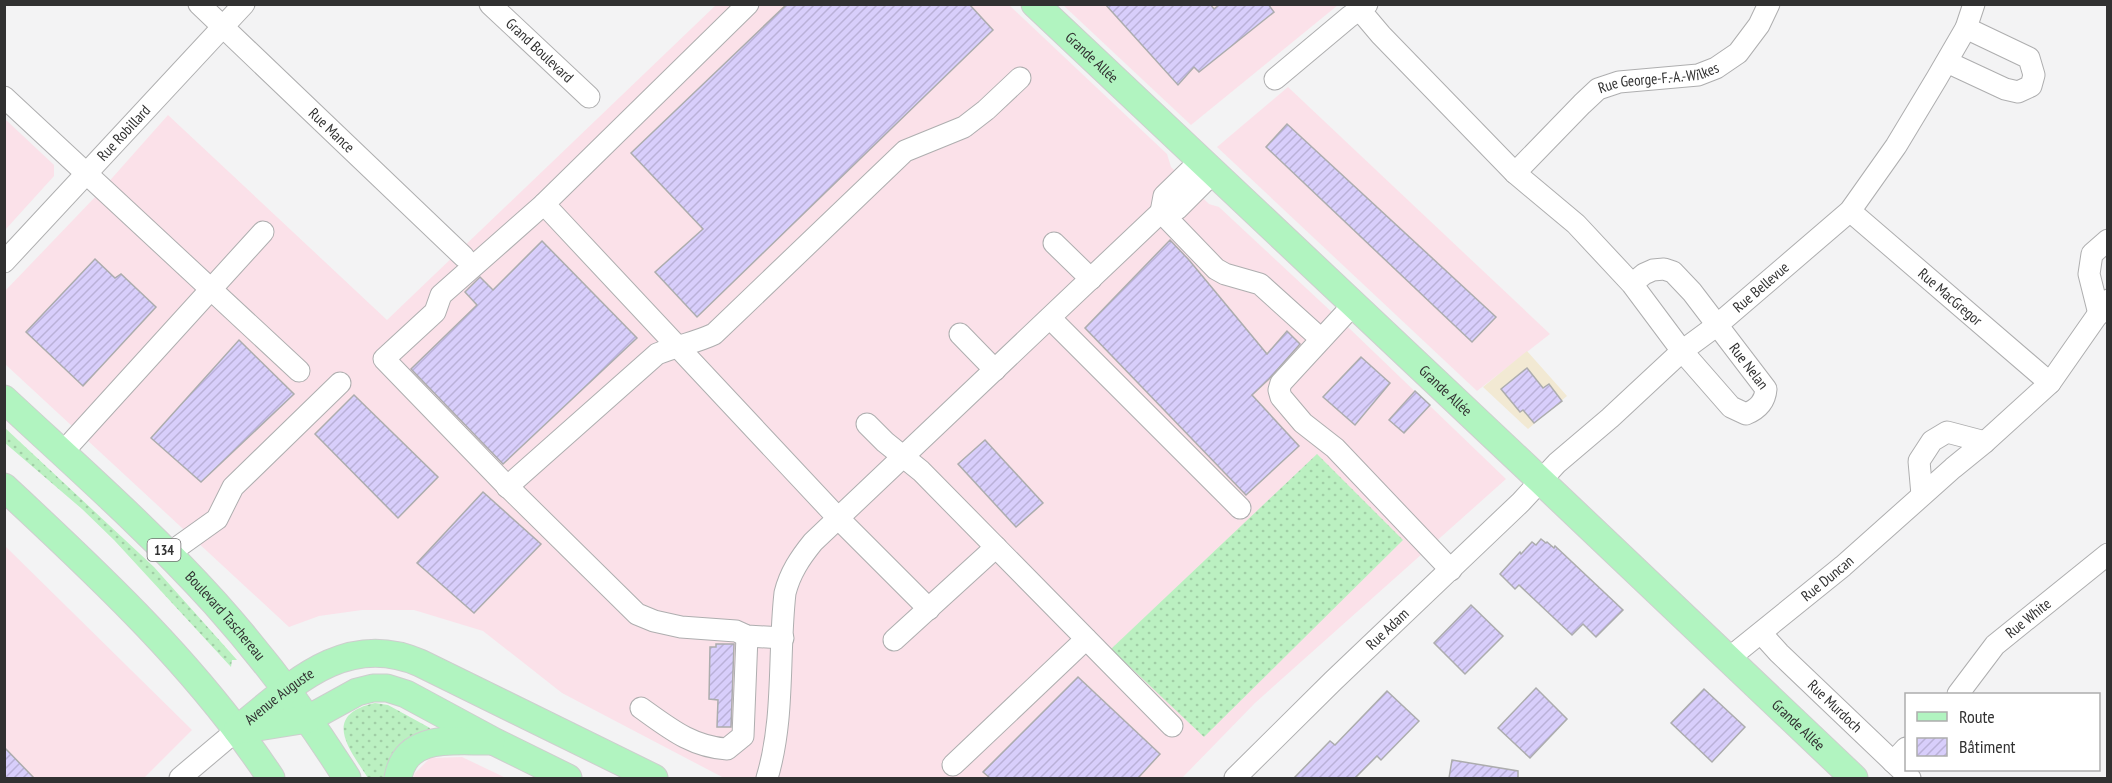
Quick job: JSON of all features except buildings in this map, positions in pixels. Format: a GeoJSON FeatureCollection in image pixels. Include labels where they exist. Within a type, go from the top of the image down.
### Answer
{"type":"FeatureCollection","features":[{"type":"Feature","properties":{"kind":"main road","name":"Grande Allée"},"geometry":{"type":"LineString","coordinates":[[1035,4],[1854,778]]}},
{"type":"Feature","properties":{"kind":"main road","name":"Boulevard Taschereau"},"geometry":{"type":"LineString","coordinates":[[4,399],[168,554],[242,634],[308,718],[347,778]]}},
{"type":"Feature","properties":{"kind":"main road"},"geometry":{"type":"LineString","coordinates":[[4,487],[123,598],[186,668],[237,730],[272,778]]}},
{"type":"Feature","properties":{"kind":"main road","name":"Avenue Auguste"},"geometry":{"type":"LineString","coordinates":[[237,730],[286,690],[331,662],[348,655],[373,652],[401,656],[439,672],[654,778]]}},
{"type":"Feature","properties":{"kind":"main road","name":"Avenue Auguste"},"geometry":{"type":"LineString","coordinates":[[237,730],[308,718],[357,692],[373,688],[387,688],[406,694],[568,778]]}},
{"type":"Feature","properties":{"kind":"main road"},"geometry":{"type":"LineString","coordinates":[[398,778],[401,765],[407,756],[423,745],[442,742],[493,741]]}},
{"type":"Feature","properties":{"kind":"street","name":"Rue Mance"},"geometry":{"type":"LineString","coordinates":[[198,4],[464,257]]}},
{"type":"Feature","properties":{"kind":"street","name":"Rue Robillard"},"geometry":{"type":"LineString","coordinates":[[7,255],[88,173],[244,4]]}},
{"type":"Feature","properties":{"kind":"street","name":"Grand Boulevard"},"geometry":{"type":"LineString","coordinates":[[490,4],[589,97]]}},
{"type":"Feature","properties":{"kind":"street"},"geometry":{"type":"LineString","coordinates":[[748,4],[544,204],[441,296],[435,312],[384,359],[507,487],[637,614],[654,621],[681,627],[736,631],[747,636],[783,638]]}},
{"type":"Feature","properties":{"kind":"street","name":"Rue George-F.-A.-Wilkes"},"geometry":{"type":"LineString","coordinates":[[1515,173],[1598,89],[1619,82],[1698,75],[1716,68],[1738,53],[1759,25],[1769,4]]}},
{"type":"Feature","properties":{"kind":"street","name":"Rue Bellevue"},"geometry":{"type":"LineString","coordinates":[[1540,480],[1682,351],[1716,326],[1850,211],[1896,146],[1947,62],[1966,28],[1974,4]]}},
{"type":"Feature","properties":{"kind":"street"},"geometry":{"type":"LineString","coordinates":[[1275,79],[1363,7]]}},
{"type":"Feature","properties":{"kind":"street","name":"Rue Nelan"},"geometry":{"type":"LineString","coordinates":[[1363,7],[1381,35],[1515,173],[1576,224],[1632,284],[1682,351],[1731,407],[1746,414],[1754,411],[1761,404],[1766,389],[1692,292],[1673,272],[1664,269],[1653,270],[1632,284]]}},
{"type":"Feature","properties":{"kind":"street"},"geometry":{"type":"LineString","coordinates":[[1947,62],[2005,89],[2018,92],[2031,86],[2034,75],[2030,58],[1966,28]]}},
{"type":"Feature","properties":{"kind":"street"},"geometry":{"type":"LineString","coordinates":[[507,487],[657,354],[677,346],[693,344],[714,334],[905,151],[964,127],[1020,78]]}},
{"type":"Feature","properties":{"kind":"street"},"geometry":{"type":"LineString","coordinates":[[4,97],[299,371]]}},
{"type":"Feature","properties":{"kind":"street"},"geometry":{"type":"LineString","coordinates":[[767,778],[778,723],[785,593],[790,576],[806,551],[1161,212],[1177,209],[1206,167]]}},
{"type":"Feature","properties":{"kind":"street"},"geometry":{"type":"LineString","coordinates":[[544,204],[839,519],[929,609]]}},
{"type":"Feature","properties":{"kind":"street","name":"Rue MacGregor"},"geometry":{"type":"LineString","coordinates":[[1850,211],[2050,383]]}},
{"type":"Feature","properties":{"kind":"street"},"geometry":{"type":"LineString","coordinates":[[1161,212],[1216,269],[1225,274],[1260,284],[1321,339]]}},
{"type":"Feature","properties":{"kind":"street"},"geometry":{"type":"LineString","coordinates":[[62,453],[262,232]]}},
{"type":"Feature","properties":{"kind":"street","name":"Rue Duncan"},"geometry":{"type":"LineString","coordinates":[[1728,659],[1843,566],[2050,383],[2103,307],[2089,274],[2092,254],[2108,240]]}},
{"type":"Feature","properties":{"kind":"street"},"geometry":{"type":"LineString","coordinates":[[1054,243],[1091,279]]}},
{"type":"Feature","properties":{"kind":"street"},"geometry":{"type":"LineString","coordinates":[[1353,305],[1281,383],[1279,390],[1281,397],[1303,423],[1335,448],[1451,570]]}},
{"type":"Feature","properties":{"kind":"street"},"geometry":{"type":"LineString","coordinates":[[1050,318],[1240,508]]}},
{"type":"Feature","properties":{"kind":"street"},"geometry":{"type":"LineString","coordinates":[[960,334],[995,370]]}},
{"type":"Feature","properties":{"kind":"street"},"geometry":{"type":"LineString","coordinates":[[168,554],[217,519],[233,487],[340,383]]}},
{"type":"Feature","properties":{"kind":"street"},"geometry":{"type":"LineString","coordinates":[[867,424],[921,471],[1172,726]]}},
{"type":"Feature","properties":{"kind":"street"},"geometry":{"type":"LineString","coordinates":[[1922,495],[1919,460],[1932,441],[1947,432],[1985,442]]}},
{"type":"Feature","properties":{"kind":"street","name":"Rue Adam"},"geometry":{"type":"LineString","coordinates":[[1235,778],[1521,502],[1540,480]]}},
{"type":"Feature","properties":{"kind":"street"},"geometry":{"type":"LineString","coordinates":[[894,640],[996,547]]}},
{"type":"Feature","properties":{"kind":"street","name":"Rue White"},"geometry":{"type":"LineString","coordinates":[[1959,693],[1995,645],[2108,554]]}},
{"type":"Feature","properties":{"kind":"street","name":"Rue Murdoch"},"geometry":{"type":"LineString","coordinates":[[1761,633],[1900,755]]}},
{"type":"Feature","properties":{"kind":"street"},"geometry":{"type":"LineString","coordinates":[[641,708],[683,736],[709,748],[727,749],[743,736],[747,636]]}},
{"type":"Feature","properties":{"kind":"street"},"geometry":{"type":"LineString","coordinates":[[953,765],[1086,639]]}},
{"type":"Feature","properties":{"kind":"street"},"geometry":{"type":"LineString","coordinates":[[180,778],[237,730]]}},
{"type":"Feature","properties":{"kind":"shaded area"},"geometry":{"type":"Polygon","coordinates":[[[716,5],[1009,5],[1167,154],[1171,167],[1209,204],[1219,207],[1506,479],[1255,703],[1182,778],[724,778],[562,693],[483,631],[414,610],[362,610],[319,616],[289,627],[5,364],[4,292],[97,195],[168,115],[387,320],[716,5]]]}},
{"type":"Feature","properties":{"kind":"shaded area"},"geometry":{"type":"Polygon","coordinates":[[[1063,5],[1338,5],[1191,125],[1063,5]]]}},
{"type":"Feature","properties":{"kind":"shaded area"},"geometry":{"type":"Polygon","coordinates":[[[1288,87],[1550,334],[1477,391],[1217,147],[1288,87]]]}},
{"type":"Feature","properties":{"kind":"shaded area"},"geometry":{"type":"Polygon","coordinates":[[[5,119],[54,165],[54,176],[5,230],[5,119]]]}},
{"type":"Feature","properties":{"kind":"shaded area"},"geometry":{"type":"Polygon","coordinates":[[[1527,351],[1567,396],[1528,429],[1483,387],[1527,351]]]}},
{"type":"Feature","properties":{"kind":"shaded area"},"geometry":{"type":"Polygon","coordinates":[[[4,545],[192,730],[144,778],[5,778],[4,545]]]}},
{"type":"Feature","properties":{"kind":"shaded area"},"geometry":{"type":"Polygon","coordinates":[[[462,757],[506,778],[413,778],[430,758],[462,757]]]}},
{"type":"Feature","properties":{"kind":"green space"},"geometry":{"type":"Polygon","coordinates":[[[4,427],[154,567],[237,660],[232,660],[231,667],[114,540],[82,509],[5,443],[4,427]]]}},
{"type":"Feature","properties":{"kind":"green space"},"geometry":{"type":"Polygon","coordinates":[[[1317,454],[1403,540],[1204,737],[1111,649],[1317,454]]]}},
{"type":"Feature","properties":{"kind":"green space"},"geometry":{"type":"Polygon","coordinates":[[[375,703],[388,705],[430,728],[429,733],[386,778],[368,778],[353,756],[344,734],[344,724],[348,716],[358,708],[375,703]]]}}]}
